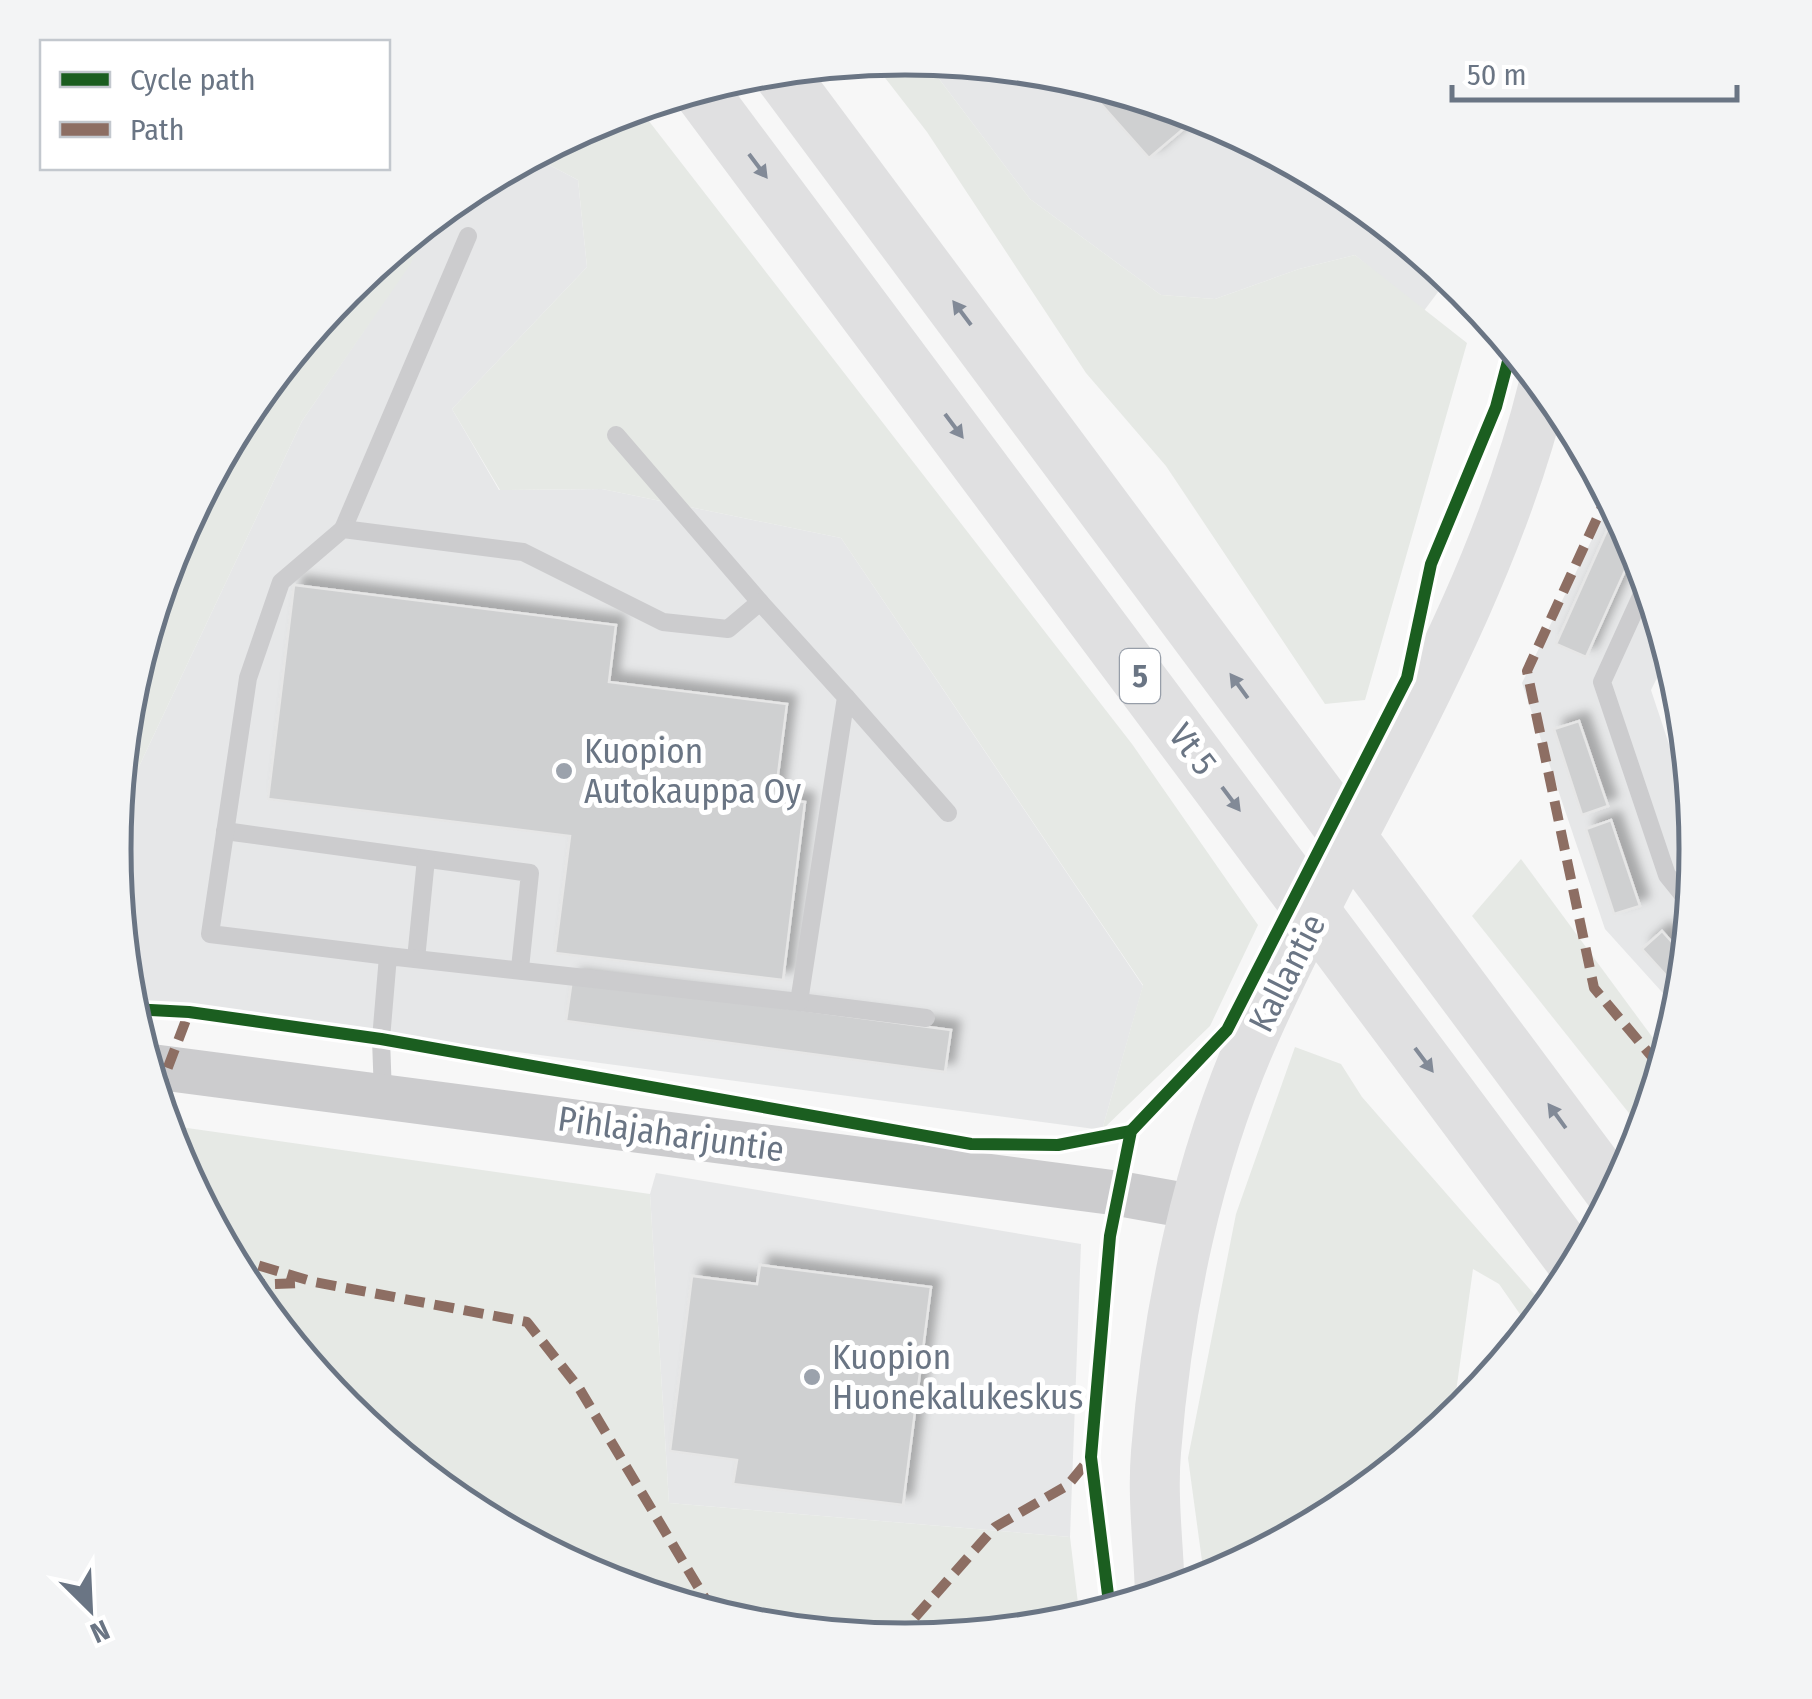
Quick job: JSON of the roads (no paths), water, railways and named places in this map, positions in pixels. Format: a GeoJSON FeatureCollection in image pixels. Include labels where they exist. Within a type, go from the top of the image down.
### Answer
{"type":"FeatureCollection","features":[{"type":"Feature","properties":{"kind":"highway","name":"5"},"geometry":{"type":"LineString","coordinates":[[789,85],[1605,1182]]}},
{"type":"Feature","properties":{"kind":"highway","name":"Vt 5"},"geometry":{"type":"LineString","coordinates":[[708,101],[1567,1253]]}},
{"type":"Feature","properties":{"kind":"main road","name":"Kallantie"},"geometry":{"type":"LineString","coordinates":[[1160,1581],[1156,1455],[1194,1207],[1254,1035],[1429,693],[1497,536],[1538,403]]}},
{"type":"Feature","properties":{"kind":"street","name":"Pihlajaharjuntie"},"geometry":{"type":"LineString","coordinates":[[164,1068],[1116,1193],[1194,1207]]}},
{"type":"Feature","properties":{"kind":"lane"},"geometry":{"type":"LineString","coordinates":[[468,236],[343,528],[281,582],[248,678],[210,934],[926,1018]]}},
{"type":"Feature","properties":{"kind":"lane"},"geometry":{"type":"LineString","coordinates":[[616,435],[948,813]]}},
{"type":"Feature","properties":{"kind":"lane"},"geometry":{"type":"LineString","coordinates":[[343,528],[523,552],[662,622],[728,629],[760,602]]}},
{"type":"Feature","properties":{"kind":"lane"},"geometry":{"type":"LineString","coordinates":[[1639,601],[1602,682],[1667,875],[1679,890]]}},
{"type":"Feature","properties":{"kind":"lane"},"geometry":{"type":"LineString","coordinates":[[798,1002],[846,697]]}},
{"type":"Feature","properties":{"kind":"lane"},"geometry":{"type":"LineString","coordinates":[[225,831],[530,873],[520,968]]}},
{"type":"Feature","properties":{"kind":"lane"},"geometry":{"type":"LineString","coordinates":[[416,959],[426,859]]}},
{"type":"Feature","properties":{"kind":"lane"},"geometry":{"type":"LineString","coordinates":[[383,1096],[381,1039],[388,956]]}},
{"type":"Feature","properties":{"kind":"place","name":"Kuopion Autokauppa Oy"},"geometry":{"type":"Point","coordinates":[564,771]}},
{"type":"Feature","properties":{"kind":"place","name":"Kuopion Huonekalukeskus"},"geometry":{"type":"Point","coordinates":[812,1377]}}]}
